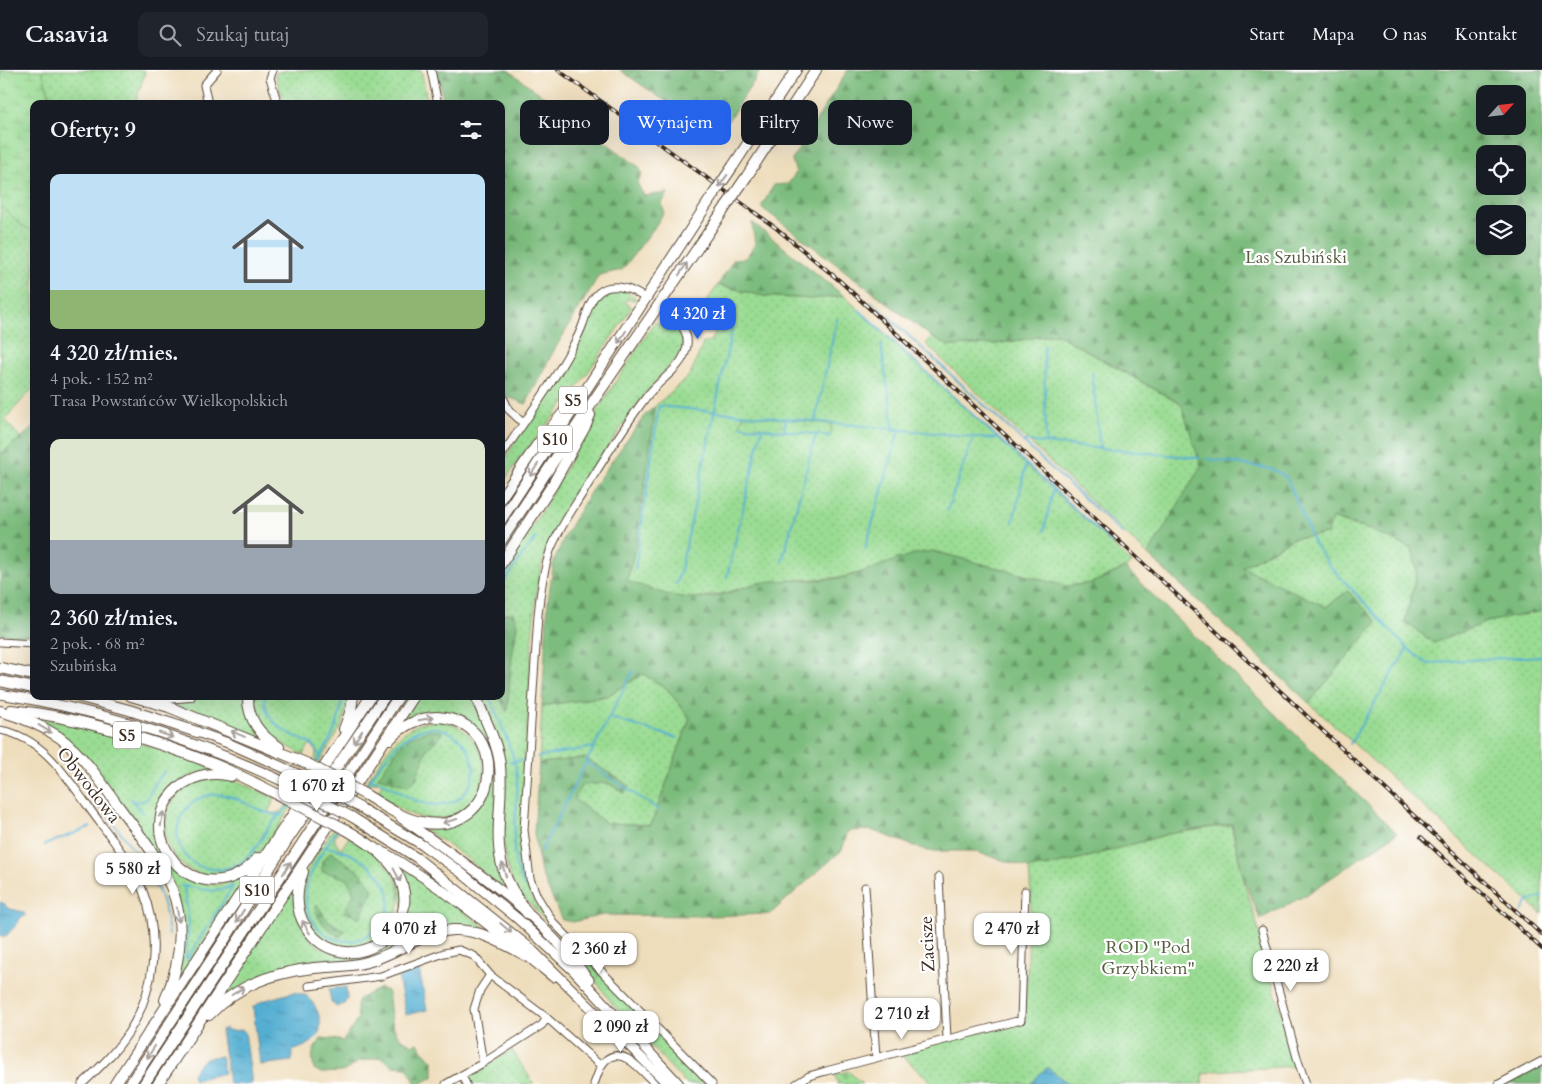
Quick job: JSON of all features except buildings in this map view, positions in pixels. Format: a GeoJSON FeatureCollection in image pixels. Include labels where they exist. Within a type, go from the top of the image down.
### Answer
{"type":"FeatureCollection","features":[{"type":"Feature","properties":{"kind":"highway","name":"S5"},"geometry":{"type":"LineString","coordinates":[[505,492],[537,445],[609,356],[796,70]]}},
{"type":"Feature","properties":{"kind":"highway","name":"S5"},"geometry":{"type":"LineString","coordinates":[[505,558],[554,484],[586,425],[596,397],[727,205],[816,70]]}},
{"type":"Feature","properties":{"kind":"highway","name":"S10"},"geometry":{"type":"LineString","coordinates":[[505,514],[609,356]]}},
{"type":"Feature","properties":{"kind":"highway","name":"S10"},"geometry":{"type":"LineString","coordinates":[[505,536],[596,397]]}},
{"type":"Feature","properties":{"kind":"highway"},"geometry":{"type":"LineString","coordinates":[[0,668],[30,674]]}},
{"type":"Feature","properties":{"kind":"highway"},"geometry":{"type":"LineString","coordinates":[[0,681],[30,687]]}},
{"type":"Feature","properties":{"kind":"highway"},"geometry":{"type":"LineString","coordinates":[[92,700],[197,732]]}},
{"type":"Feature","properties":{"kind":"highway"},"geometry":{"type":"LineString","coordinates":[[144,700],[169,707],[304,762]]}},
{"type":"Feature","properties":{"kind":"highway"},"geometry":{"type":"LineString","coordinates":[[248,700],[250,715],[269,740],[304,762],[382,805],[420,822],[433,824],[456,820],[465,815],[481,799],[486,789],[489,767],[486,752],[480,740],[470,729],[458,721],[430,717],[421,719],[396,733],[374,756]]}},
{"type":"Feature","properties":{"kind":"highway"},"geometry":{"type":"LineString","coordinates":[[336,750],[351,710],[352,700]]}},
{"type":"Feature","properties":{"kind":"highway"},"geometry":{"type":"LineString","coordinates":[[115,1084],[368,700]]}},
{"type":"Feature","properties":{"kind":"highway","name":"S10"},"geometry":{"type":"LineString","coordinates":[[130,1084],[286,842],[382,700]]}},
{"type":"Feature","properties":{"kind":"highway","name":"S10"},"geometry":{"type":"LineString","coordinates":[[144,1084],[396,700]]}},
{"type":"Feature","properties":{"kind":"highway","name":"S5"},"geometry":{"type":"LineString","coordinates":[[0,710],[47,715],[121,733],[196,758],[285,798],[345,829],[363,840],[390,864],[397,874],[401,883],[404,901],[399,922],[393,932],[376,946],[353,952],[330,948],[320,943],[310,934],[299,912],[297,898],[299,884],[311,852],[374,756],[411,700]]}},
{"type":"Feature","properties":{"kind":"highway"},"geometry":{"type":"LineString","coordinates":[[478,700],[495,742],[501,774],[499,848],[501,861],[510,887],[527,913]]}},
{"type":"Feature","properties":{"kind":"highway"},"geometry":{"type":"LineString","coordinates":[[0,710],[37,724],[60,738],[73,749],[105,787],[163,870],[172,891],[177,910],[180,928],[179,948],[171,986],[152,1028]]}},
{"type":"Feature","properties":{"kind":"highway"},"geometry":{"type":"LineString","coordinates":[[247,780],[214,774],[200,776],[179,787],[171,795],[162,815],[160,826],[166,851],[179,868],[190,875],[201,879],[222,880],[241,873],[250,867],[277,837]]}},
{"type":"Feature","properties":{"kind":"highway"},"geometry":{"type":"LineString","coordinates":[[158,1084],[311,852]]}},
{"type":"Feature","properties":{"kind":"highway"},"geometry":{"type":"LineString","coordinates":[[190,1036],[218,1005],[258,980],[299,969],[350,966],[368,962],[434,934],[453,930],[483,934],[527,956]]}},
{"type":"Feature","properties":{"kind":"main road"},"geometry":{"type":"LineString","coordinates":[[0,694],[30,699]]}},
{"type":"Feature","properties":{"kind":"main road"},"geometry":{"type":"LineString","coordinates":[[33,700],[66,706],[160,732],[222,755],[293,786],[352,817],[417,858],[529,946],[668,1084]]}},
{"type":"Feature","properties":{"kind":"main road"},"geometry":{"type":"LineString","coordinates":[[197,732],[228,743],[300,775],[359,807],[424,846],[502,904],[549,946],[679,1084]]}},
{"type":"Feature","properties":{"kind":"main road"},"geometry":{"type":"LineString","coordinates":[[382,805],[465,862],[527,913],[569,954],[609,1009]]}},
{"type":"Feature","properties":{"kind":"main road"},"geometry":{"type":"LineString","coordinates":[[363,840],[403,863],[454,898],[590,1006]]}},
{"type":"Feature","properties":{"kind":"street"},"geometry":{"type":"LineString","coordinates":[[207,100],[204,85],[217,70]]}},
{"type":"Feature","properties":{"kind":"street"},"geometry":{"type":"LineString","coordinates":[[273,70],[270,78],[277,100]]}},
{"type":"Feature","properties":{"kind":"street"},"geometry":{"type":"LineString","coordinates":[[431,70],[437,100]]}},
{"type":"Feature","properties":{"kind":"street"},"geometry":{"type":"LineString","coordinates":[[505,450],[569,353],[583,325],[589,305],[597,293],[605,288],[614,286],[624,287],[640,295]]}},
{"type":"Feature","properties":{"kind":"street"},"geometry":{"type":"LineString","coordinates":[[663,310],[677,320],[684,328],[687,339],[685,355],[679,364],[648,395],[562,525],[550,551],[542,583],[538,615],[524,830],[530,879],[537,896],[553,922],[712,1084]]}},
{"type":"Feature","properties":{"kind":"street"},"geometry":{"type":"LineString","coordinates":[[505,401],[512,414],[523,423]]}},
{"type":"Feature","properties":{"kind":"street"},"geometry":{"type":"LineString","coordinates":[[0,642],[30,644]]}},
{"type":"Feature","properties":{"kind":"street","name":"Obwodowa"},"geometry":{"type":"LineString","coordinates":[[0,730],[26,738],[62,770],[128,863],[143,890],[150,915],[152,966],[145,1000],[129,1033],[82,1084]]}},
{"type":"Feature","properties":{"kind":"street","name":"Zacisze"},"geometry":{"type":"LineString","coordinates":[[939,877],[947,1039]]}},
{"type":"Feature","properties":{"kind":"street"},"geometry":{"type":"LineString","coordinates":[[865,887],[876,1058]]}},
{"type":"Feature","properties":{"kind":"street"},"geometry":{"type":"LineString","coordinates":[[796,1084],[808,1076],[1020,1020],[1025,891]]}},
{"type":"Feature","properties":{"kind":"street"},"geometry":{"type":"LineString","coordinates":[[1262,930],[1306,1084]]}},
{"type":"Feature","properties":{"kind":"street"},"geometry":{"type":"LineString","coordinates":[[309,986],[381,976],[459,950],[474,956],[490,975],[547,1018],[601,1066]]}},
{"type":"Feature","properties":{"kind":"street"},"geometry":{"type":"LineString","coordinates":[[483,1063],[474,1009],[480,990],[490,975]]}},
{"type":"Feature","properties":{"kind":"street"},"geometry":{"type":"LineString","coordinates":[[446,1084],[462,1076],[542,1025],[547,1018]]}},
{"type":"Feature","properties":{"kind":"street"},"geometry":{"type":"LineString","coordinates":[[594,1084],[601,1066],[607,1059],[612,1057],[628,1059],[654,1084]]}},
{"type":"Feature","properties":{"kind":"street"},"geometry":{"type":"LineString","coordinates":[[1499,1084],[1542,1061]]}},
{"type":"Feature","properties":{"kind":"street"},"geometry":{"type":"LineString","coordinates":[[462,1076],[466,1084]]}},
{"type":"Feature","properties":{"kind":"green space"},"geometry":{"type":"Polygon","coordinates":[[[0,70],[144,70],[136,100],[30,100],[30,391],[5,419],[15,432],[30,445],[30,451],[0,476],[0,70]]]}},
{"type":"Feature","properties":{"kind":"green space"},"geometry":{"type":"Polygon","coordinates":[[[2,70],[42,70],[51,100],[30,100],[30,229],[22,226],[0,205],[0,83],[2,70]]]}},
{"type":"Feature","properties":{"kind":"green space"},"geometry":{"type":"Polygon","coordinates":[[[287,70],[421,70],[427,100],[283,100],[275,73],[287,70]]]}},
{"type":"Feature","properties":{"kind":"green space"},"geometry":{"type":"Polygon","coordinates":[[[437,70],[508,70],[549,100],[520,100],[520,145],[609,145],[639,167],[642,174],[637,183],[644,196],[668,193],[662,203],[664,212],[622,270],[599,275],[553,352],[526,404],[508,397],[505,398],[505,100],[443,100],[437,70]]]}},
{"type":"Feature","properties":{"kind":"green space"},"geometry":{"type":"Polygon","coordinates":[[[620,70],[761,70],[731,116],[731,100],[664,100],[620,70]]]}},
{"type":"Feature","properties":{"kind":"green space","name":"Las Szubiński"},"geometry":{"type":"Polygon","coordinates":[[[848,70],[1542,70],[1542,611],[1487,622],[1434,643],[1405,622],[1417,572],[1412,549],[1373,531],[1332,518],[1328,534],[1294,538],[1242,567],[1326,607],[1348,591],[1377,622],[1309,703],[1148,555],[1201,466],[1181,404],[1057,334],[996,344],[949,346],[932,337],[761,207],[774,185],[788,184],[796,173],[792,160],[801,145],[818,145],[818,118],[828,102],[828,145],[912,145],[912,100],[829,100],[848,70]]]}},
{"type":"Feature","properties":{"kind":"green space"},"geometry":{"type":"Polygon","coordinates":[[[752,222],[844,296],[810,299],[763,296],[718,285],[734,259],[746,258],[755,244],[752,222]]]}},
{"type":"Feature","properties":{"kind":"green space"},"geometry":{"type":"Polygon","coordinates":[[[718,285],[763,296],[810,299],[844,296],[1132,563],[1092,583],[1066,586],[933,551],[844,577],[758,583],[722,594],[686,599],[667,595],[627,581],[636,544],[654,420],[654,407],[690,375],[702,344],[712,340],[715,335],[707,301],[718,285]]]}},
{"type":"Feature","properties":{"kind":"green space"},"geometry":{"type":"Polygon","coordinates":[[[626,291],[637,299],[628,299],[625,302],[632,307],[582,381],[505,479],[505,458],[576,350],[587,328],[595,305],[602,296],[610,292],[626,291]]]}},
{"type":"Feature","properties":{"kind":"green space"},"geometry":{"type":"Polygon","coordinates":[[[661,313],[679,328],[683,337],[681,352],[639,401],[571,503],[553,534],[543,560],[537,586],[533,628],[520,843],[526,883],[533,900],[543,914],[706,1084],[686,1084],[611,1002],[570,945],[517,891],[508,870],[504,848],[504,774],[494,726],[483,700],[505,700],[505,568],[543,510],[598,409],[655,322],[663,327],[664,322],[660,315],[661,313]]]}},
{"type":"Feature","properties":{"kind":"green space"},"geometry":{"type":"Polygon","coordinates":[[[1057,334],[1182,405],[1202,466],[1148,555],[926,344],[932,337],[949,346],[996,344],[1057,334]]]}},
{"type":"Feature","properties":{"kind":"green space"},"geometry":{"type":"Polygon","coordinates":[[[654,407],[654,420],[636,544],[627,581],[674,596],[710,597],[772,581],[845,577],[910,555],[933,551],[1066,586],[1092,583],[1125,568],[1397,833],[1306,895],[1260,919],[1242,873],[1232,824],[1168,834],[1095,855],[1050,866],[1029,868],[973,851],[928,851],[871,830],[848,831],[842,850],[770,914],[708,916],[603,915],[572,922],[562,920],[541,873],[534,833],[539,763],[585,758],[630,786],[625,793],[607,783],[582,785],[574,799],[606,823],[651,825],[690,718],[666,688],[643,674],[607,696],[542,706],[548,600],[554,561],[565,535],[594,486],[645,415],[654,407]]]}},
{"type":"Feature","properties":{"kind":"green space"},"geometry":{"type":"Polygon","coordinates":[[[743,415],[832,424],[830,436],[740,426],[743,415]]]}},
{"type":"Feature","properties":{"kind":"green space"},"geometry":{"type":"Polygon","coordinates":[[[30,430],[30,636],[0,634],[0,455],[30,430]]]}},
{"type":"Feature","properties":{"kind":"green space"},"geometry":{"type":"Polygon","coordinates":[[[1331,518],[1373,531],[1412,549],[1417,572],[1405,622],[1434,643],[1487,622],[1542,611],[1542,914],[1309,703],[1377,622],[1348,591],[1326,607],[1241,568],[1294,538],[1327,534],[1331,518]]]}},
{"type":"Feature","properties":{"kind":"green space"},"geometry":{"type":"Polygon","coordinates":[[[505,613],[513,613],[517,625],[511,664],[507,712],[501,700],[505,700],[505,613]]]}},
{"type":"Feature","properties":{"kind":"green space"},"geometry":{"type":"Polygon","coordinates":[[[643,674],[666,688],[690,718],[651,825],[606,823],[574,799],[581,785],[607,783],[625,793],[629,786],[585,758],[539,763],[542,706],[607,696],[643,674]]]}},
{"type":"Feature","properties":{"kind":"green space"},"geometry":{"type":"Polygon","coordinates":[[[191,700],[245,700],[262,739],[169,704],[191,700]]]}},
{"type":"Feature","properties":{"kind":"green space"},"geometry":{"type":"Polygon","coordinates":[[[251,700],[349,700],[341,727],[319,763],[315,761],[316,752],[310,744],[303,755],[273,738],[259,725],[251,700]]]}},
{"type":"Feature","properties":{"kind":"green space"},"geometry":{"type":"Polygon","coordinates":[[[416,700],[475,700],[486,725],[497,769],[495,837],[509,894],[468,859],[419,825],[438,827],[447,824],[484,800],[491,788],[493,775],[492,760],[487,746],[479,733],[469,722],[456,715],[443,713],[399,727],[416,700]]]}},
{"type":"Feature","properties":{"kind":"green space"},"geometry":{"type":"Polygon","coordinates":[[[28,716],[120,737],[165,751],[210,767],[213,770],[184,779],[169,793],[157,825],[158,839],[162,851],[168,861],[185,876],[208,884],[229,882],[252,870],[174,986],[180,964],[175,887],[90,760],[28,716]]]}},
{"type":"Feature","properties":{"kind":"green space"},"geometry":{"type":"Polygon","coordinates":[[[438,721],[457,726],[472,739],[481,754],[484,770],[482,786],[474,800],[462,812],[445,818],[418,817],[399,809],[376,795],[382,784],[379,782],[370,783],[366,789],[363,787],[387,751],[401,735],[419,724],[438,721]]]}},
{"type":"Feature","properties":{"kind":"green space"},"geometry":{"type":"Polygon","coordinates":[[[427,731],[441,731],[441,736],[427,749],[416,779],[408,786],[378,777],[399,747],[410,737],[427,731]]]}},
{"type":"Feature","properties":{"kind":"green space"},"geometry":{"type":"Polygon","coordinates":[[[217,778],[239,782],[275,798],[268,813],[279,812],[287,805],[291,807],[254,858],[234,872],[209,876],[189,869],[175,857],[167,841],[165,824],[169,808],[179,793],[195,783],[217,778]]]}},
{"type":"Feature","properties":{"kind":"green space","name":"ROD \"Pod Grzybkiem\""},"geometry":{"type":"Polygon","coordinates":[[[1231,825],[1244,881],[1296,1066],[1214,1071],[1203,1074],[1203,1084],[934,1084],[898,1052],[1021,1022],[1025,1018],[1023,1016],[1031,896],[1029,868],[1050,866],[1095,855],[1168,834],[1231,825]]]}},
{"type":"Feature","properties":{"kind":"green space"},"geometry":{"type":"Polygon","coordinates":[[[333,829],[338,832],[335,836],[335,842],[341,849],[349,837],[373,852],[384,862],[393,873],[397,883],[399,903],[393,922],[380,938],[369,945],[344,948],[323,940],[309,923],[305,913],[302,902],[303,882],[314,858],[333,829]]]}},
{"type":"Feature","properties":{"kind":"green space"},"geometry":{"type":"Polygon","coordinates":[[[331,852],[360,872],[373,889],[360,918],[344,912],[354,893],[347,879],[322,871],[322,861],[331,852]]]}},
{"type":"Feature","properties":{"kind":"green space"},"geometry":{"type":"Polygon","coordinates":[[[395,864],[415,875],[491,932],[469,926],[362,960],[303,965],[215,1005],[297,880],[306,934],[320,947],[365,954],[382,947],[390,941],[405,917],[395,864]]]}},
{"type":"Feature","properties":{"kind":"green space"},"geometry":{"type":"Polygon","coordinates":[[[317,904],[326,919],[345,931],[340,937],[321,921],[314,907],[317,904]]]}},
{"type":"Feature","properties":{"kind":"green space"},"geometry":{"type":"Polygon","coordinates":[[[380,988],[387,991],[393,1026],[396,1031],[402,1039],[412,1045],[418,1043],[427,1056],[433,1060],[433,1077],[420,1084],[416,1084],[407,1067],[393,1066],[381,1057],[360,1061],[345,1071],[340,1072],[321,1073],[314,1069],[313,1052],[322,1038],[343,1041],[358,1019],[357,1007],[359,999],[380,988]]]}},
{"type":"Feature","properties":{"kind":"green space"},"geometry":{"type":"Polygon","coordinates":[[[512,1050],[534,1084],[472,1084],[470,1080],[473,1074],[512,1050]]]}},
{"type":"Feature","properties":{"kind":"green space"},"geometry":{"type":"Polygon","coordinates":[[[1542,1064],[1542,1084],[1506,1084],[1542,1064]]]}},
{"type":"Feature","properties":{"kind":"green space"},"geometry":{"type":"Polygon","coordinates":[[[848,1071],[862,1084],[837,1084],[835,1075],[848,1071]]]}},
{"type":"Feature","properties":{"kind":"water"},"geometry":{"type":"Polygon","coordinates":[[[0,902],[5,904],[7,908],[25,914],[6,936],[0,936],[0,902]]]}},
{"type":"Feature","properties":{"kind":"water"},"geometry":{"type":"Polygon","coordinates":[[[419,969],[427,1010],[406,1015],[398,977],[419,969]]]}},
{"type":"Feature","properties":{"kind":"water"},"geometry":{"type":"Polygon","coordinates":[[[346,987],[347,999],[344,1004],[336,1007],[331,1002],[329,989],[346,987]]]}},
{"type":"Feature","properties":{"kind":"water"},"geometry":{"type":"Polygon","coordinates":[[[294,992],[305,995],[313,1003],[319,1015],[319,1033],[311,1043],[292,1051],[292,1061],[260,1065],[253,1007],[262,1001],[294,992]]]}},
{"type":"Feature","properties":{"kind":"water"},"geometry":{"type":"Polygon","coordinates":[[[226,1028],[227,1031],[243,1030],[245,1032],[252,1084],[229,1084],[221,1030],[226,1028]]]}},
{"type":"Feature","properties":{"kind":"water"},"geometry":{"type":"Polygon","coordinates":[[[221,1056],[224,1073],[194,1080],[192,1074],[201,1063],[207,1059],[221,1056]]]}},
{"type":"Feature","properties":{"kind":"water"},"geometry":{"type":"Polygon","coordinates":[[[1048,1068],[1069,1084],[1030,1084],[1042,1071],[1048,1068]]]}},
{"type":"Feature","properties":{"kind":"waterway"},"geometry":{"type":"LineString","coordinates":[[872,302],[1023,441],[1200,458]]}},
{"type":"Feature","properties":{"kind":"waterway"},"geometry":{"type":"LineString","coordinates":[[859,310],[1113,544]]}},
{"type":"Feature","properties":{"kind":"waterway"},"geometry":{"type":"LineString","coordinates":[[676,584],[681,569],[735,315]]}},
{"type":"Feature","properties":{"kind":"waterway"},"geometry":{"type":"LineString","coordinates":[[815,421],[837,319]]}},
{"type":"Feature","properties":{"kind":"waterway"},"geometry":{"type":"LineString","coordinates":[[881,344],[894,430]]}},
{"type":"Feature","properties":{"kind":"waterway"},"geometry":{"type":"LineString","coordinates":[[1044,346],[1046,443]]}},
{"type":"Feature","properties":{"kind":"waterway"},"geometry":{"type":"LineString","coordinates":[[1092,373],[1100,448]]}},
{"type":"Feature","properties":{"kind":"waterway"},"geometry":{"type":"LineString","coordinates":[[635,569],[659,406],[997,438]]}},
{"type":"Feature","properties":{"kind":"waterway"},"geometry":{"type":"LineString","coordinates":[[782,562],[816,434],[784,431],[786,419]]}},
{"type":"Feature","properties":{"kind":"waterway"},"geometry":{"type":"LineString","coordinates":[[740,426],[762,428]]}},
{"type":"Feature","properties":{"kind":"waterway"},"geometry":{"type":"LineString","coordinates":[[727,577],[762,428],[784,431]]}},
{"type":"Feature","properties":{"kind":"waterway"},"geometry":{"type":"LineString","coordinates":[[865,549],[899,431]]}},
{"type":"Feature","properties":{"kind":"waterway"},"geometry":{"type":"LineString","coordinates":[[816,434],[830,436]]}},
{"type":"Feature","properties":{"kind":"waterway"},"geometry":{"type":"LineString","coordinates":[[947,511],[973,438]]}},
{"type":"Feature","properties":{"kind":"waterway"},"geometry":{"type":"LineString","coordinates":[[1023,442],[1122,533]]}},
{"type":"Feature","properties":{"kind":"waterway"},"geometry":{"type":"LineString","coordinates":[[1208,459],[1272,469],[1285,476],[1314,544],[1330,566],[1407,648],[1428,664],[1542,656]]}},
{"type":"Feature","properties":{"kind":"waterway"},"geometry":{"type":"LineString","coordinates":[[1013,522],[1026,465]]}},
{"type":"Feature","properties":{"kind":"waterway"},"geometry":{"type":"LineString","coordinates":[[1044,531],[1053,490]]}},
{"type":"Feature","properties":{"kind":"waterway"},"geometry":{"type":"LineString","coordinates":[[505,581],[536,538],[534,537]]}},
{"type":"Feature","properties":{"kind":"waterway"},"geometry":{"type":"LineString","coordinates":[[1350,744],[1407,649]]}},
{"type":"Feature","properties":{"kind":"waterway"},"geometry":{"type":"LineString","coordinates":[[537,757],[594,747],[633,671]]}},
{"type":"Feature","properties":{"kind":"waterway"},"geometry":{"type":"LineString","coordinates":[[265,700],[268,714],[273,721],[287,732],[312,744],[320,756]]}},
{"type":"Feature","properties":{"kind":"waterway"},"geometry":{"type":"LineString","coordinates":[[316,763],[330,740],[337,723],[341,700]]}},
{"type":"Feature","properties":{"kind":"waterway"},"geometry":{"type":"LineString","coordinates":[[491,700],[509,746],[517,777],[514,854],[517,868],[525,887]]}},
{"type":"Feature","properties":{"kind":"waterway"},"geometry":{"type":"LineString","coordinates":[[610,718],[677,738]]}},
{"type":"Feature","properties":{"kind":"waterway"},"geometry":{"type":"LineString","coordinates":[[364,789],[389,753],[400,742],[412,734],[425,729],[438,728],[457,737],[468,749],[474,769]]}},
{"type":"Feature","properties":{"kind":"waterway"},"geometry":{"type":"LineString","coordinates":[[541,851],[594,747]]}},
{"type":"Feature","properties":{"kind":"waterway"},"geometry":{"type":"LineString","coordinates":[[58,755],[77,776],[140,858],[160,894],[166,914],[169,935]]}},
{"type":"Feature","properties":{"kind":"waterway"},"geometry":{"type":"LineString","coordinates":[[510,762],[524,760]]}},
{"type":"Feature","properties":{"kind":"waterway"},"geometry":{"type":"LineString","coordinates":[[586,762],[659,810]]}},
{"type":"Feature","properties":{"kind":"waterway"},"geometry":{"type":"LineString","coordinates":[[371,779],[389,786],[414,800],[432,805],[443,804],[450,803],[461,797],[470,784],[474,769],[476,769]]}},
{"type":"Feature","properties":{"kind":"waterway"},"geometry":{"type":"LineString","coordinates":[[135,802],[146,800],[165,771]]}},
{"type":"Feature","properties":{"kind":"waterway"},"geometry":{"type":"LineString","coordinates":[[282,815],[273,814],[264,812],[229,796],[220,794],[202,797],[188,807],[179,821],[178,838],[180,846],[190,860],[205,868],[222,869],[238,864],[248,857],[269,827],[274,821],[276,819],[279,816],[282,813],[289,804]]}},
{"type":"Feature","properties":{"kind":"waterway"},"geometry":{"type":"LineString","coordinates":[[131,799],[143,813]]}},
{"type":"Feature","properties":{"kind":"waterway"},"geometry":{"type":"LineString","coordinates":[[45,845],[90,827]]}},
{"type":"Feature","properties":{"kind":"waterway"},"geometry":{"type":"LineString","coordinates":[[326,847],[334,848],[349,853],[364,862],[381,878],[388,894],[388,909],[382,922],[372,933],[359,939],[344,941],[329,936],[316,925],[310,916],[306,902],[306,891],[312,871],[320,856],[338,829]]}},
{"type":"Feature","properties":{"kind":"waterway"},"geometry":{"type":"LineString","coordinates":[[181,886],[206,890],[225,889],[233,886]]}},
{"type":"Feature","properties":{"kind":"waterway"},"geometry":{"type":"LineString","coordinates":[[184,886],[189,922],[187,959],[233,886]]}},
{"type":"Feature","properties":{"kind":"waterway"},"geometry":{"type":"LineString","coordinates":[[1522,912],[1528,901],[1542,897]]}},
{"type":"Feature","properties":{"kind":"railway"},"geometry":{"type":"LineString","coordinates":[[558,70],[776,228],[840,281],[1542,935]]}},
{"type":"Feature","properties":{"kind":"railway"},"geometry":{"type":"LineString","coordinates":[[1421,837],[1542,949]]}}]}
